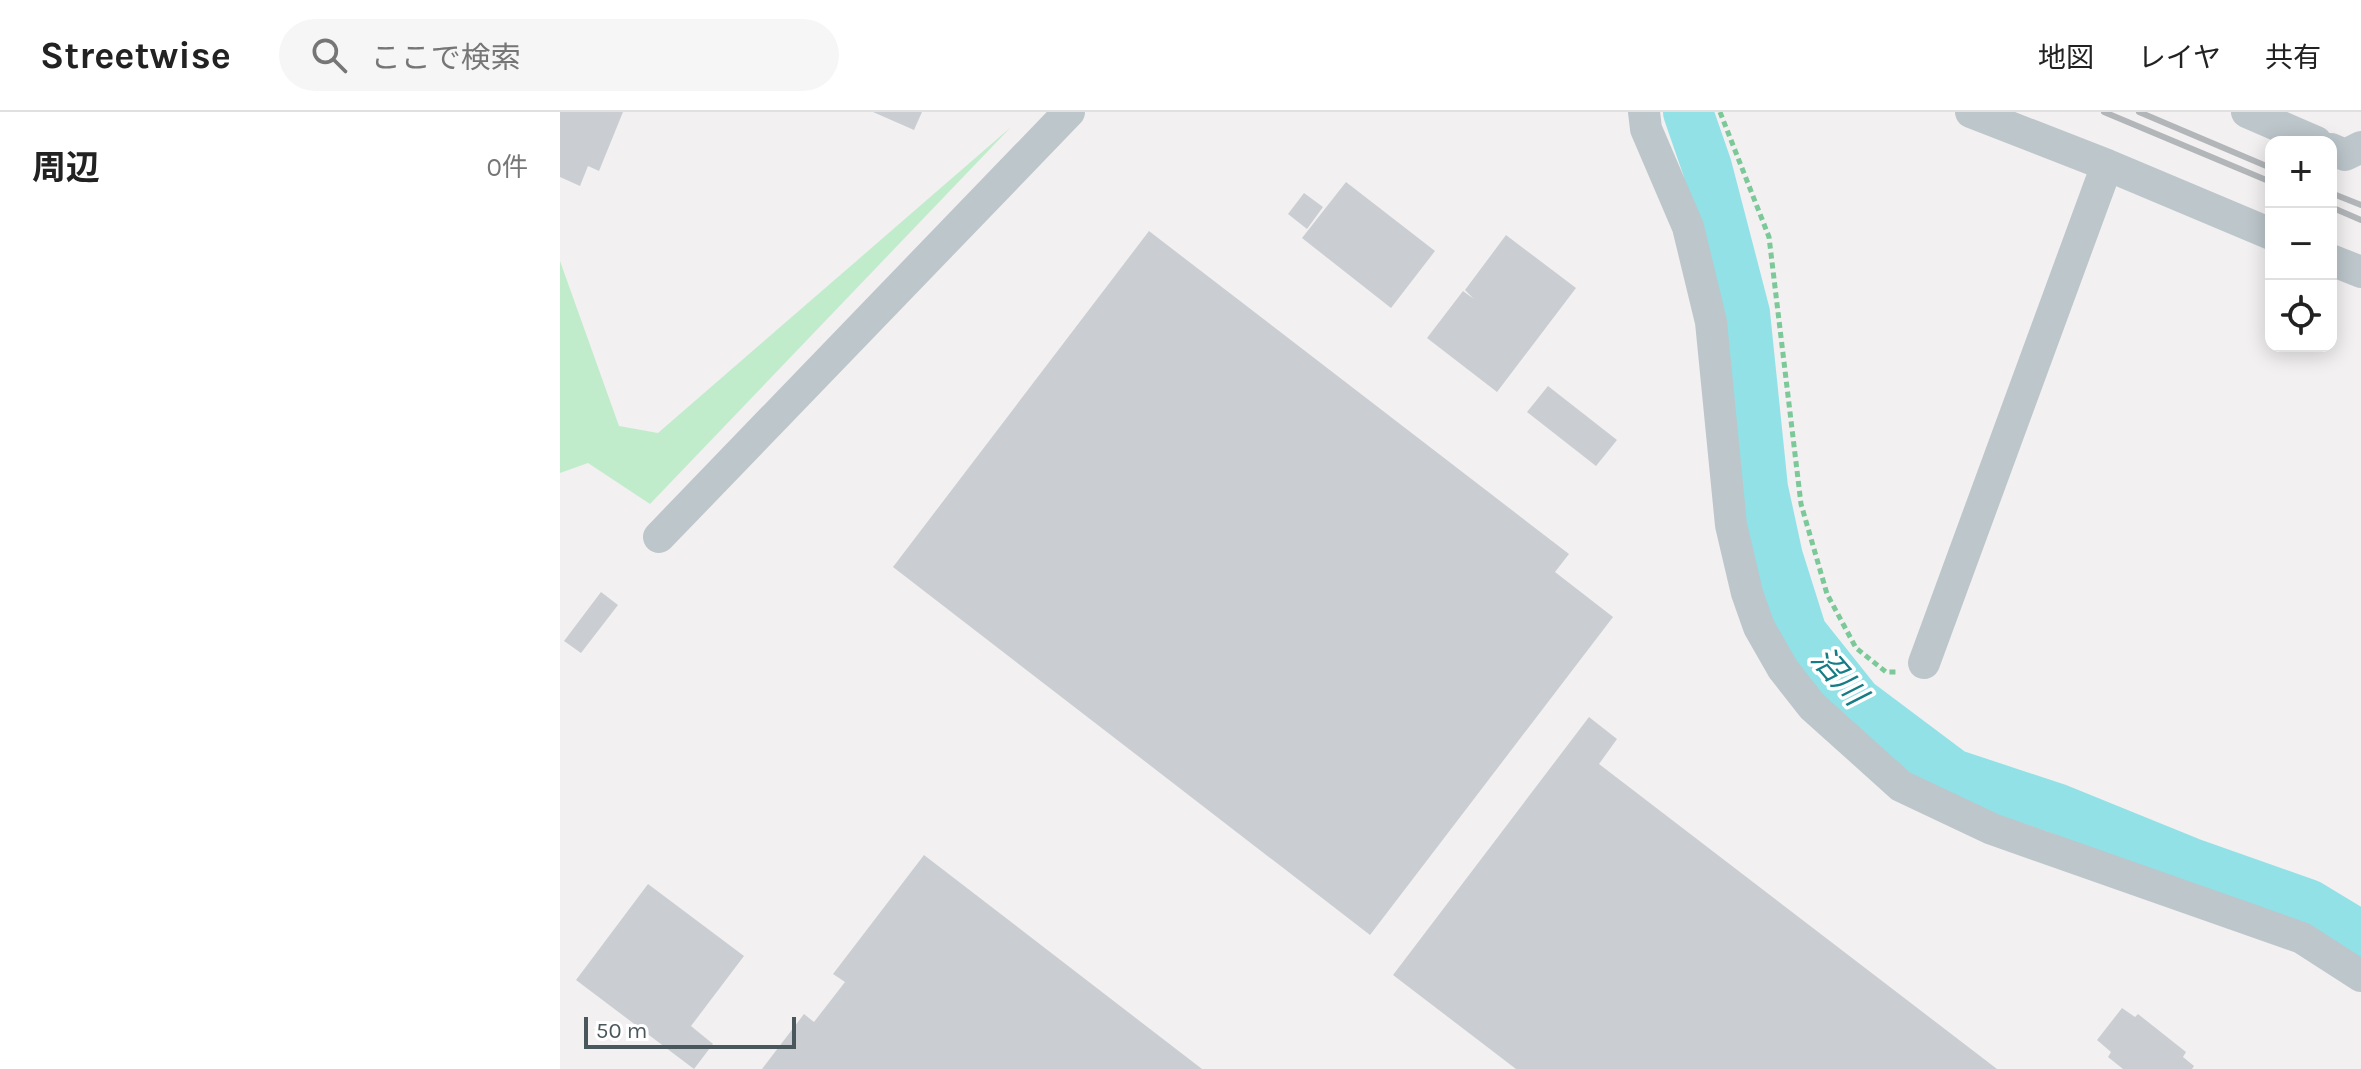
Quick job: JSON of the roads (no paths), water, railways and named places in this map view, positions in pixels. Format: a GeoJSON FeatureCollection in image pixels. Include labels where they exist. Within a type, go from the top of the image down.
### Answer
{"type":"FeatureCollection","features":[{"type":"Feature","properties":{"kind":"street"},"geometry":{"type":"LineString","coordinates":[[659,537],[1069,112]]}},
{"type":"Feature","properties":{"kind":"street"},"geometry":{"type":"LineString","coordinates":[[1644,112],[1646,129],[1688,227],[1711,322],[1731,525],[1747,593],[1765,638],[1783,669],[1812,706],[1901,786],[1992,829],[2302,938],[2361,976]]}},
{"type":"Feature","properties":{"kind":"street"},"geometry":{"type":"LineString","coordinates":[[1971,112],[2265,231]]}},
{"type":"Feature","properties":{"kind":"street"},"geometry":{"type":"LineString","coordinates":[[2247,112],[2302,136]]}},
{"type":"Feature","properties":{"kind":"street"},"geometry":{"type":"LineString","coordinates":[[2337,152],[2345,155],[2361,147]]}},
{"type":"Feature","properties":{"kind":"street"},"geometry":{"type":"LineString","coordinates":[[1924,663],[2107,165]]}},
{"type":"Feature","properties":{"kind":"street"},"geometry":{"type":"LineString","coordinates":[[2337,262],[2361,272]]}},
{"type":"Feature","properties":{"kind":"waterway","name":"沼川"},"geometry":{"type":"LineString","coordinates":[[1688,112],[1707,167],[1745,313],[1763,488],[1778,557],[1802,633],[1857,702],[1953,774],[2056,808],[2189,862],[2308,904],[2361,936]]}},
{"type":"Feature","properties":{"kind":"railway"},"geometry":{"type":"LineString","coordinates":[[2104,112],[2265,179]]}},
{"type":"Feature","properties":{"kind":"railway"},"geometry":{"type":"LineString","coordinates":[[2139,112],[2265,165]]}},
{"type":"Feature","properties":{"kind":"railway"},"geometry":{"type":"LineString","coordinates":[[2337,195],[2361,205]]}},
{"type":"Feature","properties":{"kind":"railway"},"geometry":{"type":"LineString","coordinates":[[2333,208],[2361,220]]}}]}
